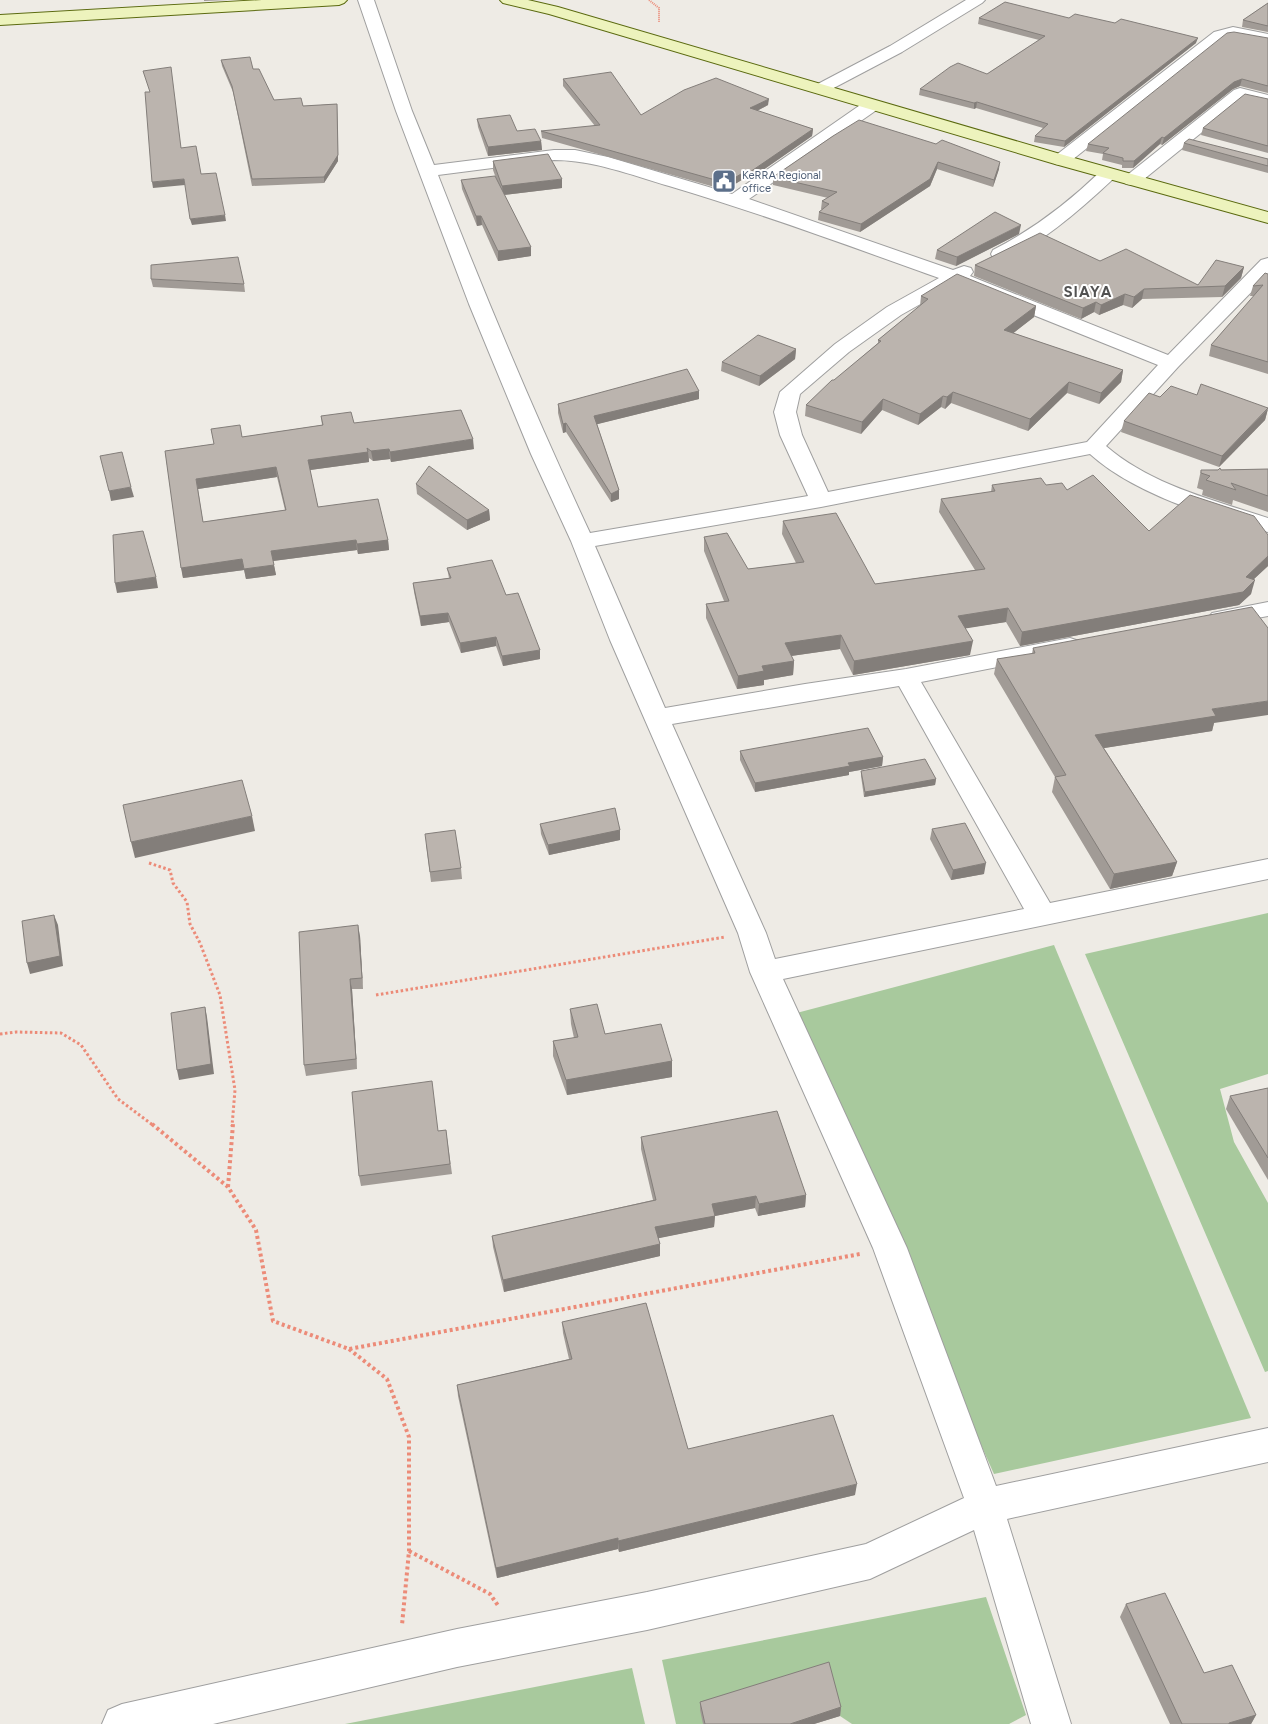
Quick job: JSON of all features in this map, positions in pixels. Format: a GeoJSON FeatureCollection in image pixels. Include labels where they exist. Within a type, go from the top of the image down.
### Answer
{"type":"FeatureCollection","features":[{"type":"Feature","properties":{"kind":"main road"},"geometry":{"type":"LineString","coordinates":[[0,20],[339,0]]}},
{"type":"Feature","properties":{"kind":"main road"},"geometry":{"type":"LineString","coordinates":[[508,0],[553,10],[1108,174],[1268,218]]}},
{"type":"Feature","properties":{"kind":"street"},"geometry":{"type":"LineString","coordinates":[[366,0],[404,111],[427,171],[542,454],[582,541],[622,640],[752,933],[765,972],[890,1248],[986,1506],[1051,1724]]}},
{"type":"Feature","properties":{"kind":"street"},"geometry":{"type":"LineString","coordinates":[[820,89],[896,49],[977,0]]}},
{"type":"Feature","properties":{"kind":"street"},"geometry":{"type":"LineString","coordinates":[[1061,160],[1220,34],[1233,32],[1268,39]]}},
{"type":"Feature","properties":{"kind":"street"},"geometry":{"type":"LineString","coordinates":[[1132,180],[1240,93],[1268,100]]}},
{"type":"Feature","properties":{"kind":"street"},"geometry":{"type":"LineString","coordinates":[[735,200],[872,104]]}},
{"type":"Feature","properties":{"kind":"street"},"geometry":{"type":"LineString","coordinates":[[1183,138],[1202,143]]}},
{"type":"Feature","properties":{"kind":"street"},"geometry":{"type":"LineString","coordinates":[[427,171],[554,155],[575,156],[637,170],[735,200],[954,276],[1171,363]]}},
{"type":"Feature","properties":{"kind":"street"},"geometry":{"type":"LineString","coordinates":[[821,500],[791,435],[785,412],[790,392],[829,358],[894,310],[954,276],[1020,244],[1049,226],[1076,206],[1108,174]]}},
{"type":"Feature","properties":{"kind":"street"},"geometry":{"type":"LineString","coordinates":[[582,541],[821,500],[1094,447],[1171,363],[1268,264]]}},
{"type":"Feature","properties":{"kind":"street"},"geometry":{"type":"LineString","coordinates":[[1094,447],[1104,458],[1130,473],[1199,503],[1268,525]]}},
{"type":"Feature","properties":{"kind":"street"},"geometry":{"type":"LineString","coordinates":[[1199,622],[1268,609]]}},
{"type":"Feature","properties":{"kind":"street"},"geometry":{"type":"LineString","coordinates":[[658,718],[804,692],[906,677],[1089,642]]}},
{"type":"Feature","properties":{"kind":"street"},"geometry":{"type":"LineString","coordinates":[[906,677],[1042,914]]}},
{"type":"Feature","properties":{"kind":"street"},"geometry":{"type":"LineString","coordinates":[[765,972],[1268,869]]}},
{"type":"Feature","properties":{"kind":"street"},"geometry":{"type":"LineString","coordinates":[[122,1724],[456,1648],[521,1636],[870,1561],[986,1506],[1268,1445]]}},
{"type":"Feature","properties":{"kind":"path"},"geometry":{"type":"LineString","coordinates":[[148,863],[170,870],[173,883],[187,902],[190,924],[200,943],[220,995],[235,1090],[228,1188]]}},
{"type":"Feature","properties":{"kind":"path"},"geometry":{"type":"LineString","coordinates":[[376,995],[752,933]]}},
{"type":"Feature","properties":{"kind":"path"},"geometry":{"type":"LineString","coordinates":[[0,1034],[16,1032],[61,1033],[81,1045],[118,1100],[157,1128],[228,1188],[256,1230],[274,1321],[349,1349],[387,1379],[409,1437],[409,1551],[398,1662]]}},
{"type":"Feature","properties":{"kind":"path"},"geometry":{"type":"LineString","coordinates":[[349,1349],[890,1248]]}},
{"type":"Feature","properties":{"kind":"path"},"geometry":{"type":"LineString","coordinates":[[409,1551],[490,1594],[521,1636]]}},
{"type":"Feature","properties":{"kind":"green space"},"geometry":{"type":"Polygon","coordinates":[[[1268,913],[1268,1074],[1220,1089],[1234,1142],[1268,1203],[1268,1371],[1265,1372],[1085,954],[1268,913]]]}},
{"type":"Feature","properties":{"kind":"green space"},"geometry":{"type":"Polygon","coordinates":[[[1054,945],[1251,1418],[994,1474],[789,1015],[1054,945]]]}},
{"type":"Feature","properties":{"kind":"green space"},"geometry":{"type":"Polygon","coordinates":[[[986,1597],[1026,1715],[1009,1724],[852,1724],[840,1716],[828,1671],[703,1724],[676,1724],[662,1660],[986,1597]]]}},
{"type":"Feature","properties":{"kind":"green space"},"geometry":{"type":"Polygon","coordinates":[[[632,1668],[645,1724],[345,1724],[632,1668]]]}},
{"type":"Feature","properties":{"kind":"building"},"geometry":{"type":"Polygon","coordinates":[[[1005,2],[1069,18],[1075,14],[1115,23],[1121,19],[1198,38],[1065,141],[1035,136],[1048,124],[977,102],[974,103],[920,89],[958,63],[987,74],[1045,36],[979,18],[1005,2]]]}},
{"type":"Feature","properties":{"kind":"building"},"geometry":{"type":"Polygon","coordinates":[[[1268,3],[1268,26],[1243,20],[1268,3]]]}},
{"type":"Feature","properties":{"kind":"building"},"geometry":{"type":"Polygon","coordinates":[[[1234,32],[1268,38],[1268,86],[1242,79],[1234,82],[1134,161],[1123,161],[1123,158],[1103,153],[1109,148],[1088,144],[1227,33],[1234,32]]]}},
{"type":"Feature","properties":{"kind":"building"},"geometry":{"type":"Polygon","coordinates":[[[250,57],[253,69],[259,69],[274,100],[301,98],[303,106],[337,104],[338,155],[324,177],[252,179],[232,86],[221,60],[250,57]]]}},
{"type":"Feature","properties":{"kind":"building"},"geometry":{"type":"Polygon","coordinates":[[[171,67],[181,148],[196,146],[201,174],[216,173],[225,215],[190,219],[184,179],[152,182],[145,92],[150,92],[143,71],[171,67]]]}},
{"type":"Feature","properties":{"kind":"building"},"geometry":{"type":"Polygon","coordinates":[[[611,72],[641,115],[684,90],[716,78],[769,99],[750,108],[813,129],[750,172],[746,171],[726,183],[541,131],[600,125],[563,79],[611,72]]]}},
{"type":"Feature","properties":{"kind":"building"},"geometry":{"type":"Polygon","coordinates":[[[1245,94],[1268,99],[1268,146],[1203,128],[1245,94]]]}},
{"type":"Feature","properties":{"kind":"building"},"geometry":{"type":"Polygon","coordinates":[[[510,115],[517,131],[535,129],[541,141],[488,147],[477,119],[510,115]]]}},
{"type":"Feature","properties":{"kind":"building"},"geometry":{"type":"Polygon","coordinates":[[[859,120],[936,144],[942,140],[1000,162],[994,180],[938,162],[930,179],[861,224],[819,212],[829,204],[822,201],[837,192],[773,177],[859,120]]]}},
{"type":"Feature","properties":{"kind":"building"},"geometry":{"type":"Polygon","coordinates":[[[1189,139],[1268,159],[1268,166],[1184,143],[1189,139]]]}},
{"type":"Feature","properties":{"kind":"building"},"geometry":{"type":"Polygon","coordinates":[[[548,154],[562,179],[502,186],[493,161],[548,154]]]}},
{"type":"Feature","properties":{"kind":"building"},"geometry":{"type":"Polygon","coordinates":[[[495,176],[531,247],[498,251],[481,216],[476,216],[461,180],[495,176]]]}},
{"type":"Feature","properties":{"kind":"building"},"geometry":{"type":"Polygon","coordinates":[[[995,212],[1021,225],[957,257],[937,250],[995,212]]]}},
{"type":"Feature","properties":{"kind":"building"},"geometry":{"type":"Polygon","coordinates":[[[1040,233],[1100,261],[1126,249],[1198,285],[1216,260],[1244,267],[1225,286],[1144,289],[1134,297],[1125,294],[1101,305],[1096,302],[1083,308],[975,265],[1040,233]]]}},
{"type":"Feature","properties":{"kind":"building"},"geometry":{"type":"Polygon","coordinates":[[[238,257],[244,284],[151,279],[151,265],[238,257]]]}},
{"type":"Feature","properties":{"kind":"building"},"geometry":{"type":"Polygon","coordinates":[[[1265,273],[1268,274],[1268,362],[1211,345],[1263,285],[1253,286],[1265,273]]]}},
{"type":"Feature","properties":{"kind":"building"},"geometry":{"type":"Polygon","coordinates":[[[957,274],[1036,306],[1004,330],[1123,370],[1101,393],[1069,382],[1030,419],[953,392],[947,397],[943,396],[920,414],[883,399],[862,422],[806,405],[832,380],[881,341],[878,340],[928,299],[921,296],[957,274]]]}},
{"type":"Feature","properties":{"kind":"building"},"geometry":{"type":"Polygon","coordinates":[[[758,335],[796,349],[760,376],[722,362],[758,335]]]}},
{"type":"Feature","properties":{"kind":"building"},"geometry":{"type":"Polygon","coordinates":[[[687,369],[699,391],[594,416],[619,490],[611,494],[566,423],[563,424],[558,404],[687,369]]]}},
{"type":"Feature","properties":{"kind":"building"},"geometry":{"type":"Polygon","coordinates":[[[1201,384],[1268,408],[1222,456],[1124,421],[1149,393],[1160,397],[1171,386],[1197,395],[1201,384]]]}},
{"type":"Feature","properties":{"kind":"building"},"geometry":{"type":"Polygon","coordinates":[[[461,410],[473,439],[390,452],[389,449],[371,451],[367,448],[368,452],[308,460],[318,507],[378,499],[388,540],[357,544],[356,540],[271,551],[274,565],[244,569],[242,559],[181,568],[165,451],[214,444],[211,429],[240,425],[242,437],[323,425],[321,416],[351,412],[354,423],[461,410]],[[276,467],[196,479],[203,522],[286,510],[276,467]]]}},
{"type":"Feature","properties":{"kind":"building"},"geometry":{"type":"Polygon","coordinates":[[[122,452],[131,487],[109,491],[100,456],[122,452]]]}},
{"type":"Feature","properties":{"kind":"building"},"geometry":{"type":"Polygon","coordinates":[[[429,466],[489,510],[467,520],[416,484],[429,466]]]}},
{"type":"Feature","properties":{"kind":"building"},"geometry":{"type":"Polygon","coordinates":[[[1220,468],[1221,470],[1268,469],[1268,496],[1231,483],[1236,490],[1206,480],[1210,476],[1201,473],[1201,470],[1218,470],[1220,468]]]}},
{"type":"Feature","properties":{"kind":"building"},"geometry":{"type":"Polygon","coordinates":[[[1093,475],[1149,531],[1190,495],[1254,516],[1268,535],[1268,556],[1246,577],[1255,580],[1243,592],[1022,632],[1008,608],[958,616],[973,641],[854,661],[841,635],[785,643],[794,661],[762,666],[764,671],[738,676],[706,604],[729,601],[704,537],[727,533],[748,569],[804,562],[783,521],[836,513],[875,584],[985,569],[941,499],[995,491],[992,485],[1041,478],[1046,485],[1062,483],[1067,490],[1093,475]]]}},
{"type":"Feature","properties":{"kind":"building"},"geometry":{"type":"Polygon","coordinates":[[[143,531],[156,577],[115,583],[113,535],[143,531]]]}},
{"type":"Feature","properties":{"kind":"building"},"geometry":{"type":"Polygon","coordinates":[[[492,560],[506,595],[518,593],[540,650],[502,656],[496,637],[460,643],[448,613],[420,616],[413,583],[451,578],[447,568],[492,560]]]}},
{"type":"Feature","properties":{"kind":"building"},"geometry":{"type":"Polygon","coordinates":[[[1252,607],[1268,628],[1268,701],[1212,709],[1216,716],[1095,735],[1177,862],[1114,874],[1055,777],[1066,775],[997,659],[1035,653],[1033,648],[1252,607]]]}},
{"type":"Feature","properties":{"kind":"building"},"geometry":{"type":"Polygon","coordinates":[[[868,728],[883,757],[848,763],[850,766],[755,783],[740,751],[868,728]]]}},
{"type":"Feature","properties":{"kind":"building"},"geometry":{"type":"Polygon","coordinates":[[[925,759],[936,779],[865,792],[861,771],[925,759]]]}},
{"type":"Feature","properties":{"kind":"building"},"geometry":{"type":"Polygon","coordinates":[[[242,780],[252,816],[131,842],[123,805],[242,780]]]}},
{"type":"Feature","properties":{"kind":"building"},"geometry":{"type":"Polygon","coordinates":[[[615,808],[620,830],[548,845],[540,824],[615,808]]]}},
{"type":"Feature","properties":{"kind":"building"},"geometry":{"type":"Polygon","coordinates":[[[965,823],[986,863],[953,870],[932,829],[965,823]]]}},
{"type":"Feature","properties":{"kind":"building"},"geometry":{"type":"Polygon","coordinates":[[[455,830],[461,868],[430,872],[425,834],[455,830]]]}},
{"type":"Feature","properties":{"kind":"building"},"geometry":{"type":"Polygon","coordinates":[[[54,915],[60,956],[27,963],[22,921],[54,915]]]}},
{"type":"Feature","properties":{"kind":"building"},"geometry":{"type":"Polygon","coordinates":[[[358,925],[362,978],[350,979],[356,1059],[304,1065],[299,932],[358,925]]]}},
{"type":"Feature","properties":{"kind":"building"},"geometry":{"type":"Polygon","coordinates":[[[597,1004],[605,1034],[661,1024],[672,1061],[566,1080],[553,1041],[578,1037],[570,1009],[597,1004]]]}},
{"type":"Feature","properties":{"kind":"building"},"geometry":{"type":"Polygon","coordinates":[[[205,1007],[211,1064],[177,1070],[171,1013],[205,1007]]]}},
{"type":"Feature","properties":{"kind":"building"},"geometry":{"type":"Polygon","coordinates":[[[432,1081],[438,1131],[446,1130],[450,1164],[359,1176],[352,1092],[432,1081]]]}},
{"type":"Feature","properties":{"kind":"building"},"geometry":{"type":"Polygon","coordinates":[[[1268,1088],[1268,1158],[1230,1096],[1268,1088]]]}},
{"type":"Feature","properties":{"kind":"building"},"geometry":{"type":"Polygon","coordinates":[[[777,1111],[806,1195],[759,1204],[756,1196],[712,1204],[715,1216],[655,1227],[660,1244],[503,1280],[492,1236],[656,1200],[641,1137],[777,1111]]]}},
{"type":"Feature","properties":{"kind":"building"},"geometry":{"type":"Polygon","coordinates":[[[646,1303],[688,1449],[833,1415],[857,1484],[618,1541],[618,1538],[496,1568],[457,1385],[572,1359],[562,1322],[646,1303]]]}},
{"type":"Feature","properties":{"kind":"building"},"geometry":{"type":"Polygon","coordinates":[[[1165,1593],[1204,1673],[1232,1665],[1256,1715],[1229,1724],[1182,1724],[1126,1604],[1165,1593]]]}},
{"type":"Feature","properties":{"kind":"building"},"geometry":{"type":"Polygon","coordinates":[[[829,1662],[841,1707],[790,1724],[705,1724],[700,1702],[829,1662]]]}},
{"type":"Feature","properties":{"kind":"place","name":"KeRRA Regional office"},"geometry":{"type":"Point","coordinates":[724,181]}},
{"type":"Feature","properties":{"kind":"district","name":"SIAYA"},"geometry":{"type":"Point","coordinates":[1088,292]}}]}
